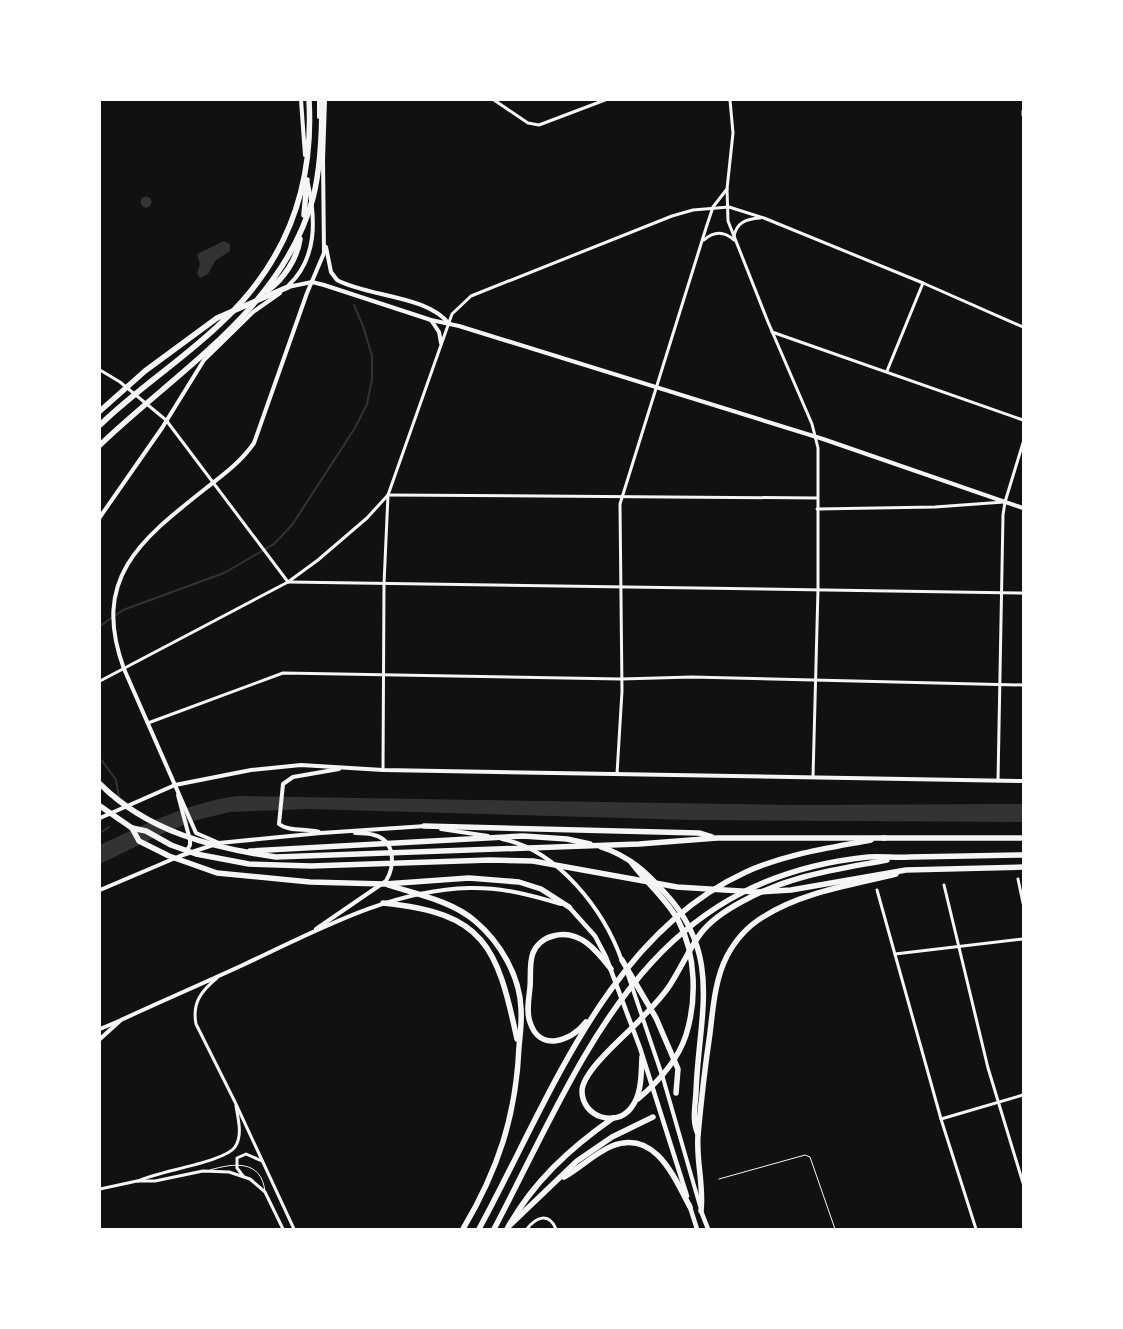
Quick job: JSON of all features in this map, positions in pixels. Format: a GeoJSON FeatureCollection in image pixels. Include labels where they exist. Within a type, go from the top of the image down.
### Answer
{"type":"FeatureCollection","features":[{"type":"Feature","properties":{"kind":"highway"},"geometry":{"type":"LineString","coordinates":[[100,425],[223,321],[267,271],[283,242],[301,195],[307,168],[309,100]]}},
{"type":"Feature","properties":{"kind":"highway"},"geometry":{"type":"LineString","coordinates":[[100,445],[224,335],[264,291],[289,257],[302,230],[313,197],[321,141],[322,100]]}},
{"type":"Feature","properties":{"kind":"highway"},"geometry":{"type":"LineString","coordinates":[[245,306],[275,285],[296,255],[304,214],[307,180]]}},
{"type":"Feature","properties":{"kind":"highway"},"geometry":{"type":"LineString","coordinates":[[100,411],[178,346],[217,318],[288,287]]}},
{"type":"Feature","properties":{"kind":"highway"},"geometry":{"type":"LineString","coordinates":[[100,784],[121,803],[151,822],[187,838],[244,852],[276,857],[639,844],[717,838],[1023,838]]}},
{"type":"Feature","properties":{"kind":"highway"},"geometry":{"type":"LineString","coordinates":[[100,806],[132,828],[146,831],[171,845],[196,854],[249,864],[311,866],[513,860],[570,867],[677,886],[757,892],[808,887],[918,869],[1023,867]]}},
{"type":"Feature","properties":{"kind":"highway"},"geometry":{"type":"LineString","coordinates":[[424,826],[699,833],[717,838]]}},
{"type":"Feature","properties":{"kind":"highway"},"geometry":{"type":"LineString","coordinates":[[132,828],[139,842],[169,856],[217,872],[278,880],[385,884],[469,878],[519,882],[541,889],[569,906]]}},
{"type":"Feature","properties":{"kind":"highway"},"geometry":{"type":"LineString","coordinates":[[244,852],[276,848],[523,836],[567,839],[596,846],[627,857],[642,868],[672,900],[694,936],[701,957],[704,998],[696,1080],[695,1127],[698,1134]]}},
{"type":"Feature","properties":{"kind":"highway"},"geometry":{"type":"LineString","coordinates":[[611,969],[588,944],[569,934],[556,935],[545,939],[533,954],[528,1017],[533,1029],[540,1038],[555,1042],[569,1037],[582,1027],[665,928],[680,914],[724,884],[773,861],[885,838]]}},
{"type":"Feature","properties":{"kind":"highway"},"geometry":{"type":"LineString","coordinates":[[494,1229],[546,1125],[600,1030],[627,991],[687,928],[727,900],[790,872],[869,857],[1023,855]]}},
{"type":"Feature","properties":{"kind":"highway"},"geometry":{"type":"LineString","coordinates":[[507,1228],[530,1192],[569,1151],[619,1114],[654,1084],[676,1055],[686,1036],[690,1017],[693,977],[687,940],[679,922],[668,906],[627,857]]}},
{"type":"Feature","properties":{"kind":"highway"},"geometry":{"type":"LineString","coordinates":[[642,1057],[640,1089],[629,1111],[619,1117],[608,1119],[597,1116],[589,1110],[582,1093],[588,1075],[662,995],[702,932],[728,910],[770,886],[793,879],[901,857]]}},
{"type":"Feature","properties":{"kind":"highway"},"geometry":{"type":"LineString","coordinates":[[702,1211],[704,1191],[698,1134],[714,1004],[720,973],[727,956],[744,933],[761,918],[778,908],[811,896],[918,869]]}},
{"type":"Feature","properties":{"kind":"highway"},"geometry":{"type":"LineString","coordinates":[[385,884],[429,898],[464,913],[494,941],[510,968],[519,994],[522,1009],[518,1078],[507,1135],[486,1188],[463,1229]]}},
{"type":"Feature","properties":{"kind":"highway"},"geometry":{"type":"LineString","coordinates":[[383,903],[419,907],[447,915],[478,936],[488,948],[503,977],[519,1049]]}},
{"type":"Feature","properties":{"kind":"highway"},"geometry":{"type":"LineString","coordinates":[[622,960],[656,1018],[678,1069],[676,1092]]}},
{"type":"Feature","properties":{"kind":"highway"},"geometry":{"type":"LineString","coordinates":[[479,1229],[570,1053],[601,1003]]}},
{"type":"Feature","properties":{"kind":"highway"},"geometry":{"type":"LineString","coordinates":[[507,1228],[560,1179],[570,1167],[584,1156],[612,1137],[653,1117]]}},
{"type":"Feature","properties":{"kind":"highway"},"geometry":{"type":"LineString","coordinates":[[560,1179],[612,1146],[641,1143],[650,1148],[664,1162],[690,1207]]}},
{"type":"Feature","properties":{"kind":"main road"},"geometry":{"type":"LineString","coordinates":[[569,906],[595,936],[611,969],[642,1057],[697,1229]]}},
{"type":"Feature","properties":{"kind":"main road"},"geometry":{"type":"LineString","coordinates":[[702,1211],[708,1229]]}},
{"type":"Feature","properties":{"kind":"street"},"geometry":{"type":"LineString","coordinates":[[100,517],[204,360],[253,312],[288,287],[301,271],[312,241],[313,206],[307,180],[301,100]]}},
{"type":"Feature","properties":{"kind":"street"},"geometry":{"type":"LineString","coordinates":[[322,100],[320,132],[324,144],[326,243],[331,272],[337,280],[421,306],[442,316],[449,324]]}},
{"type":"Feature","properties":{"kind":"street"},"geometry":{"type":"LineString","coordinates":[[494,100],[528,123],[547,123],[605,100]]}},
{"type":"Feature","properties":{"kind":"street"},"geometry":{"type":"LineString","coordinates":[[730,100],[733,134],[727,189],[728,221],[734,240],[816,437],[818,589],[813,777]]}},
{"type":"Feature","properties":{"kind":"street"},"geometry":{"type":"LineString","coordinates":[[617,774],[621,679],[620,504],[713,207],[727,189]]}},
{"type":"Feature","properties":{"kind":"street"},"geometry":{"type":"LineString","coordinates":[[383,770],[384,584],[388,495],[452,314],[458,306],[471,296],[672,216],[713,207],[729,207],[764,218],[923,283],[1023,327]]}},
{"type":"Feature","properties":{"kind":"street"},"geometry":{"type":"LineString","coordinates":[[734,240],[734,234],[738,225],[747,220],[764,218]]}},
{"type":"Feature","properties":{"kind":"street"},"geometry":{"type":"LineString","coordinates":[[703,241],[712,234],[721,233],[734,240]]}},
{"type":"Feature","properties":{"kind":"street"},"geometry":{"type":"LineString","coordinates":[[219,843],[196,833],[124,669],[112,628],[112,609],[118,584],[131,558],[164,523],[238,463],[254,443],[321,262],[326,243]]}},
{"type":"Feature","properties":{"kind":"street"},"geometry":{"type":"LineString","coordinates":[[288,287],[312,282],[431,320],[476,331],[816,437],[1023,508]]}},
{"type":"Feature","properties":{"kind":"street"},"geometry":{"type":"LineString","coordinates":[[887,371],[923,283]]}},
{"type":"Feature","properties":{"kind":"street"},"geometry":{"type":"LineString","coordinates":[[431,320],[439,332],[441,342]]}},
{"type":"Feature","properties":{"kind":"street"},"geometry":{"type":"LineString","coordinates":[[772,332],[1023,420]]}},
{"type":"Feature","properties":{"kind":"street"},"geometry":{"type":"LineString","coordinates":[[100,370],[120,382],[166,420],[288,582]]}},
{"type":"Feature","properties":{"kind":"street"},"geometry":{"type":"LineString","coordinates":[[998,781],[1005,502],[1023,443]]}},
{"type":"Feature","properties":{"kind":"street"},"geometry":{"type":"LineString","coordinates":[[100,682],[288,582],[352,533],[388,495],[818,498]]}},
{"type":"Feature","properties":{"kind":"street"},"geometry":{"type":"LineString","coordinates":[[817,509],[935,507],[1005,502]]}},
{"type":"Feature","properties":{"kind":"street"},"geometry":{"type":"LineString","coordinates":[[288,582],[1023,593]]}},
{"type":"Feature","properties":{"kind":"street"},"geometry":{"type":"LineString","coordinates":[[148,723],[283,673],[621,679],[692,677],[816,682],[1023,685]]}},
{"type":"Feature","properties":{"kind":"street"},"geometry":{"type":"LineString","coordinates":[[100,818],[175,785],[264,768],[301,765],[383,770],[1023,781]]}},
{"type":"Feature","properties":{"kind":"street"},"geometry":{"type":"LineString","coordinates":[[321,833],[310,829],[288,828],[279,824],[284,784],[293,777],[341,768]]}},
{"type":"Feature","properties":{"kind":"street"},"geometry":{"type":"LineString","coordinates":[[175,785],[189,835],[188,849],[180,856]]}},
{"type":"Feature","properties":{"kind":"street"},"geometry":{"type":"LineString","coordinates":[[100,890],[180,856],[219,843],[321,833],[424,826],[514,842],[536,853],[564,873],[592,904],[607,926],[622,960],[645,1026],[702,1211]]}},
{"type":"Feature","properties":{"kind":"street"},"geometry":{"type":"LineString","coordinates":[[308,934],[386,881],[392,870],[391,852],[381,838],[374,834],[336,832]]}},
{"type":"Feature","properties":{"kind":"street"},"geometry":{"type":"LineString","coordinates":[[1018,879],[1023,903]]}},
{"type":"Feature","properties":{"kind":"street"},"geometry":{"type":"LineString","coordinates":[[944,885],[998,1100],[1023,1183]]}},
{"type":"Feature","properties":{"kind":"street"},"geometry":{"type":"LineString","coordinates":[[100,1029],[308,934],[383,903],[444,890],[469,888],[513,891],[569,906]]}},
{"type":"Feature","properties":{"kind":"street"},"geometry":{"type":"LineString","coordinates":[[877,890],[941,1119],[976,1229]]}},
{"type":"Feature","properties":{"kind":"street"},"geometry":{"type":"LineString","coordinates":[[895,954],[1023,939]]}},
{"type":"Feature","properties":{"kind":"street"},"geometry":{"type":"LineString","coordinates":[[222,974],[199,997],[194,1014],[205,1046],[235,1102],[294,1229]]}},
{"type":"Feature","properties":{"kind":"street"},"geometry":{"type":"LineString","coordinates":[[100,1040],[121,1020]]}},
{"type":"Feature","properties":{"kind":"street"},"geometry":{"type":"LineString","coordinates":[[941,1119],[998,1100],[1023,1094]]}},
{"type":"Feature","properties":{"kind":"street"},"geometry":{"type":"LineString","coordinates":[[137,1181],[152,1174],[216,1158],[232,1150],[239,1134],[235,1102]]}},
{"type":"Feature","properties":{"kind":"street"},"geometry":{"type":"LineString","coordinates":[[244,1177],[236,1164],[237,1158],[246,1154],[262,1162]]}},
{"type":"Feature","properties":{"kind":"street"},"geometry":{"type":"LineString","coordinates":[[100,1189],[137,1181],[155,1181],[207,1171],[229,1172],[244,1177],[265,1192],[283,1229]]}},
{"type":"Feature","properties":{"kind":"street"},"geometry":{"type":"LineString","coordinates":[[527,1229],[536,1219],[544,1218],[554,1223],[556,1229]]}},
{"type":"Feature","properties":{"kind":"lane"},"geometry":{"type":"LineString","coordinates":[[719,1179],[804,1154],[810,1157],[835,1229]]}},
{"type":"Feature","properties":{"kind":"lane"},"geometry":{"type":"LineString","coordinates":[[207,1171],[236,1164],[255,1170],[261,1179],[265,1192]]}},
{"type":"Feature","properties":{"kind":"shaded area"},"geometry":{"type":"Polygon","coordinates":[[[146,196],[152,202],[146,208],[140,202],[146,196]]]}},
{"type":"Feature","properties":{"kind":"shaded area"},"geometry":{"type":"Polygon","coordinates":[[[224,241],[230,244],[230,251],[215,261],[208,274],[200,278],[197,274],[200,264],[197,254],[224,241]]]}},
{"type":"Feature","properties":{"kind":"shaded area"},"geometry":{"type":"Polygon","coordinates":[[[237,796],[787,805],[1023,804],[1023,822],[692,820],[307,809],[230,812],[197,820],[164,833],[100,864],[100,845],[184,809],[237,796]]]}},
{"type":"Feature","properties":{"kind":"waterway"},"geometry":{"type":"LineString","coordinates":[[100,626],[123,610],[224,573],[274,544],[292,525],[355,428],[367,404],[372,379],[372,356],[354,305]]}},
{"type":"Feature","properties":{"kind":"waterway"},"geometry":{"type":"LineString","coordinates":[[100,758],[116,780],[119,798]]}},
{"type":"Feature","properties":{"kind":"waterway"},"geometry":{"type":"LineString","coordinates":[[100,833],[109,827]]}}]}
